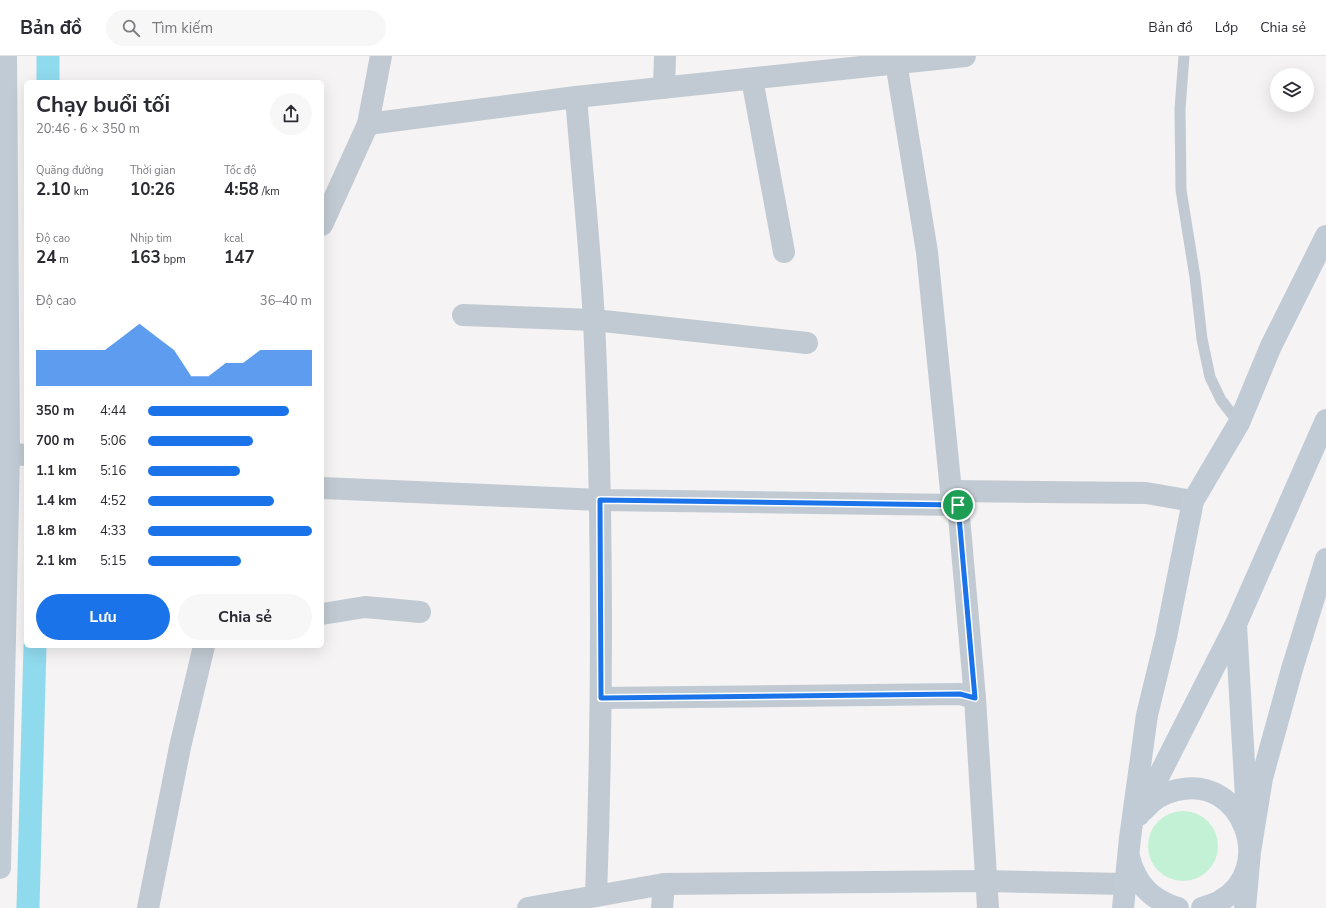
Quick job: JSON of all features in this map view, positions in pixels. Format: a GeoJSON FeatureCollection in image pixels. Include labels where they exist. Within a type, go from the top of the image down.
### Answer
{"type":"FeatureCollection","features":[{"type":"Feature","properties":{"kind":"street"},"geometry":{"type":"LineString","coordinates":[[0,868],[12,454],[6,56]]}},
{"type":"Feature","properties":{"kind":"street"},"geometry":{"type":"LineString","coordinates":[[324,221],[368,124],[381,56]]}},
{"type":"Feature","properties":{"kind":"street"},"geometry":{"type":"LineString","coordinates":[[664,88],[665,56]]}},
{"type":"Feature","properties":{"kind":"street"},"geometry":{"type":"LineString","coordinates":[[368,124],[576,97],[752,79],[895,60],[965,56]]}},
{"type":"Feature","properties":{"kind":"street"},"geometry":{"type":"LineString","coordinates":[[895,60],[927,252],[955,498],[975,698],[988,908]]}},
{"type":"Feature","properties":{"kind":"street"},"geometry":{"type":"LineString","coordinates":[[752,79],[784,252]]}},
{"type":"Feature","properties":{"kind":"street"},"geometry":{"type":"LineString","coordinates":[[576,97],[594,320],[600,500],[601,698],[596,896]]}},
{"type":"Feature","properties":{"kind":"street"},"geometry":{"type":"LineString","coordinates":[[1178,908],[1163,904],[1147,893],[1136,877],[1129,858],[1147,715],[1166,637],[1193,501],[1239,422],[1271,346],[1326,236]]}},
{"type":"Feature","properties":{"kind":"street"},"geometry":{"type":"LineString","coordinates":[[463,314],[594,320],[807,343]]}},
{"type":"Feature","properties":{"kind":"street"},"geometry":{"type":"LineString","coordinates":[[1123,908],[1133,829],[1236,624],[1326,420]]}},
{"type":"Feature","properties":{"kind":"street"},"geometry":{"type":"LineString","coordinates":[[324,488],[600,500],[955,498],[1146,493],[1193,501]]}},
{"type":"Feature","properties":{"kind":"street"},"geometry":{"type":"LineString","coordinates":[[1202,908],[1220,901],[1235,888],[1246,871],[1249,842],[1262,778],[1292,668],[1326,559]]}},
{"type":"Feature","properties":{"kind":"street"},"geometry":{"type":"LineString","coordinates":[[324,614],[365,607],[420,612]]}},
{"type":"Feature","properties":{"kind":"street"},"geometry":{"type":"LineString","coordinates":[[1236,624],[1249,842],[1245,908]]}},
{"type":"Feature","properties":{"kind":"street"},"geometry":{"type":"LineString","coordinates":[[148,908],[180,747],[204,648]]}},
{"type":"Feature","properties":{"kind":"street"},"geometry":{"type":"LineString","coordinates":[[601,698],[960,694],[975,698]]}},
{"type":"Feature","properties":{"kind":"street"},"geometry":{"type":"LineString","coordinates":[[1133,829],[1150,803],[1167,793],[1186,788],[1207,790],[1225,799],[1239,814],[1249,842]]}},
{"type":"Feature","properties":{"kind":"street"},"geometry":{"type":"LineString","coordinates":[[528,908],[664,884],[986,881],[1125,884]]}},
{"type":"Feature","properties":{"kind":"street"},"geometry":{"type":"LineString","coordinates":[[662,908],[664,884]]}},
{"type":"Feature","properties":{"kind":"lane"},"geometry":{"type":"LineString","coordinates":[[1184,56],[1180,109],[1181,190],[1195,277],[1202,339],[1210,377],[1221,400],[1239,422]]}},
{"type":"Feature","properties":{"kind":"green space"},"geometry":{"type":"Polygon","coordinates":[[[1183,811],[1196,814],[1208,821],[1215,833],[1218,846],[1215,859],[1208,871],[1196,878],[1183,881],[1170,878],[1158,871],[1151,859],[1148,846],[1151,833],[1158,821],[1170,814],[1183,811]]]}},
{"type":"Feature","properties":{"kind":"waterway"},"geometry":{"type":"LineString","coordinates":[[48,56],[48,80]]}},
{"type":"Feature","properties":{"kind":"waterway"},"geometry":{"type":"LineString","coordinates":[[28,908],[35,648]]}},
{"type":"Feature","properties":{"kind":"route"},"geometry":{"type":"LineString","coordinates":[[600,500],[958,505],[975,698],[960,694],[601,698],[600,500]]}}]}
